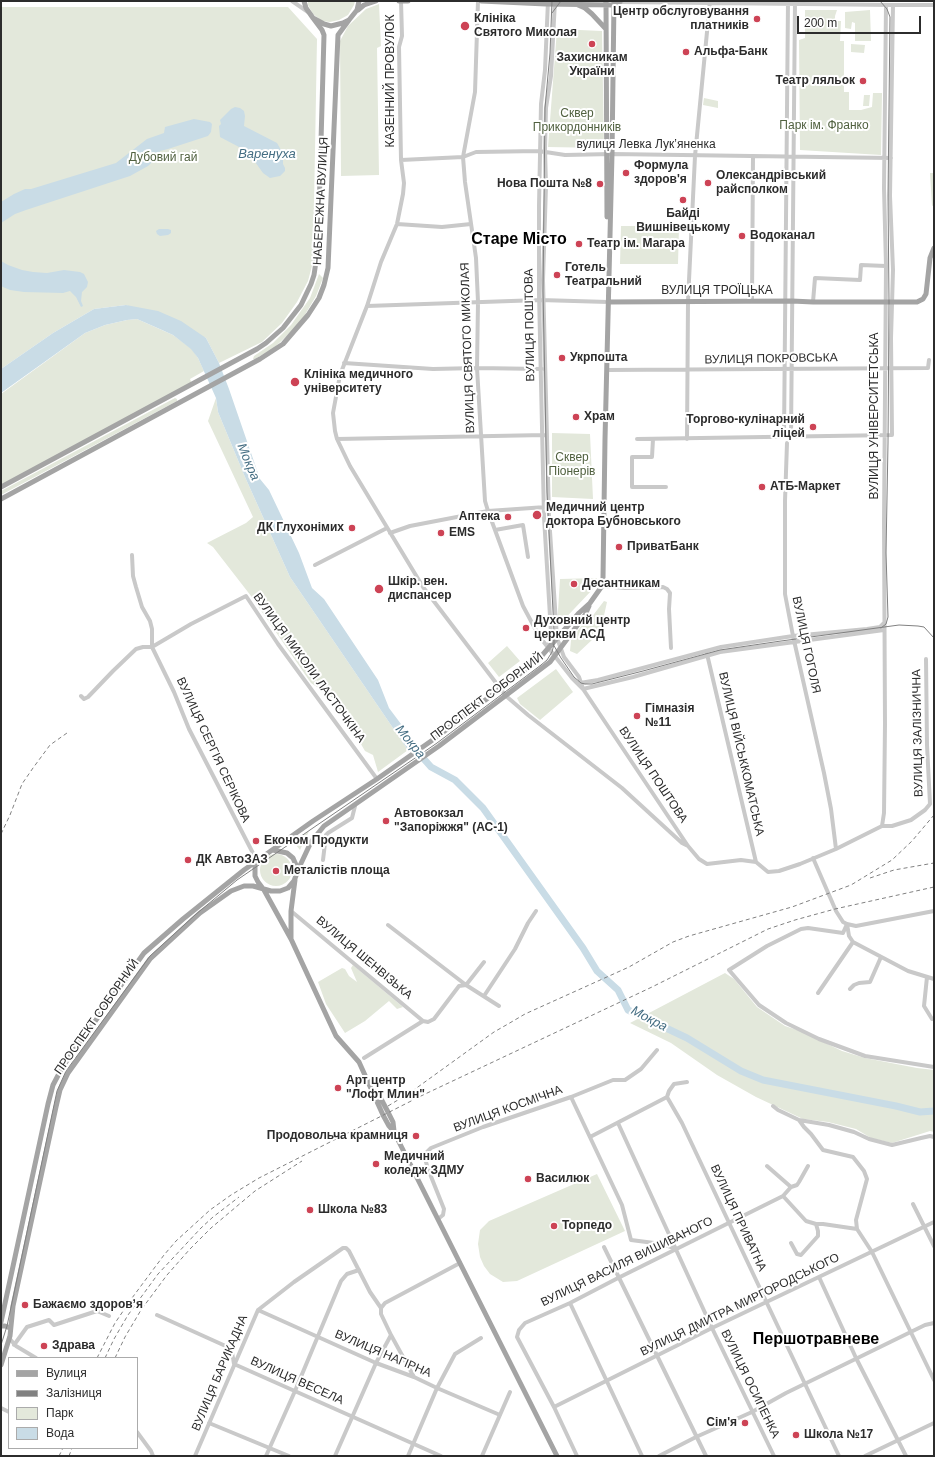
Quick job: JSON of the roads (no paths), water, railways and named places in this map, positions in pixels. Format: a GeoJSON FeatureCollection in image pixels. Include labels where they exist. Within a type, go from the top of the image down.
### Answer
{"type":"FeatureCollection","features":[{"type":"Feature","properties":{"kind":"main road"},"geometry":{"type":"LineString","coordinates":[[1,487],[247,355],[275,336],[301,305],[311,284],[318,259],[324,35],[309,13],[304,1]]}},
{"type":"Feature","properties":{"kind":"main road"},"geometry":{"type":"LineString","coordinates":[[354,16],[360,1]]}},
{"type":"Feature","properties":{"kind":"main road"},"geometry":{"type":"LineString","coordinates":[[313,18],[331,26],[343,23],[354,16],[364,5],[376,1]]}},
{"type":"Feature","properties":{"kind":"main road"},"geometry":{"type":"LineString","coordinates":[[400,1],[408,1]]}},
{"type":"Feature","properties":{"kind":"main road"},"geometry":{"type":"LineString","coordinates":[[481,1],[555,2],[576,4],[616,2],[609,154]]}},
{"type":"Feature","properties":{"kind":"main road"},"geometry":{"type":"LineString","coordinates":[[602,586],[608,302],[609,154],[605,28],[606,3]]}},
{"type":"Feature","properties":{"kind":"main road"},"geometry":{"type":"LineString","coordinates":[[576,4],[589,11],[605,28]]}},
{"type":"Feature","properties":{"kind":"main road","name":"НАБЕРЕЖНА ВУЛИЦЯ"},"geometry":{"type":"LineString","coordinates":[[1,499],[252,364],[276,348],[293,333],[308,315],[319,298],[327,273],[338,35],[349,20]]}},
{"type":"Feature","properties":{"kind":"main road","name":"ВУЛИЦЯ ТРОЇЦЬКА"},"geometry":{"type":"LineString","coordinates":[[608,302],[917,302],[923,299],[926,294],[930,258],[934,248]]}},
{"type":"Feature","properties":{"kind":"main road"},"geometry":{"type":"LineString","coordinates":[[247,355],[252,364]]}},
{"type":"Feature","properties":{"kind":"main road","name":"ПРОСПЕКТ СОБОРНИЙ"},"geometry":{"type":"LineString","coordinates":[[273,850],[312,821],[377,779],[434,739],[538,660],[590,603],[602,586]]}},
{"type":"Feature","properties":{"kind":"main road","name":"ПРОСПЕКТ СОБОРНИЙ"},"geometry":{"type":"LineString","coordinates":[[296,873],[311,842],[324,826],[355,806],[439,746],[539,671],[555,656],[585,615],[590,603]]}},
{"type":"Feature","properties":{"kind":"main road"},"geometry":{"type":"LineString","coordinates":[[291,939],[291,910],[296,865],[293,858],[288,853],[273,850],[257,861],[255,865],[256,876],[291,939],[336,1036],[359,1062],[383,1115],[394,1132],[557,1456]]}},
{"type":"Feature","properties":{"kind":"main road","name":"ПРОСПЕКТ СОБОРНИЙ"},"geometry":{"type":"LineString","coordinates":[[1,1322],[48,1104],[53,1085],[63,1066],[144,953],[257,861]]}},
{"type":"Feature","properties":{"kind":"main road"},"geometry":{"type":"LineString","coordinates":[[264,890],[280,891],[288,888],[294,881],[296,873]]}},
{"type":"Feature","properties":{"kind":"main road","name":"ПРОСПЕКТ СОБОРНИЙ"},"geometry":{"type":"LineString","coordinates":[[1,1365],[9,1338],[15,1298],[48,1144],[61,1088],[68,1073],[150,959],[200,913],[231,891],[244,886],[253,886],[264,890]]}},
{"type":"Feature","properties":{"kind":"main road"},"geometry":{"type":"LineString","coordinates":[[53,1085],[61,1088]]}},
{"type":"Feature","properties":{"kind":"main road"},"geometry":{"type":"LineString","coordinates":[[372,1089],[380,1097],[388,1112],[393,1122],[394,1132]]}},
{"type":"Feature","properties":{"kind":"main road"},"geometry":{"type":"LineString","coordinates":[[1,1326],[10,1328]]}},
{"type":"Feature","properties":{"kind":"street"},"geometry":{"type":"LineString","coordinates":[[292,1],[309,13]]}},
{"type":"Feature","properties":{"kind":"street","name":"КАЗЕННИЙ ПРОВУЛОК"},"geometry":{"type":"LineString","coordinates":[[400,1],[402,36],[399,47],[401,160],[404,183],[397,224],[381,262],[367,306],[340,375],[333,413],[334,431],[350,466],[422,588],[506,696],[522,711],[622,788],[682,843],[688,846]]}},
{"type":"Feature","properties":{"kind":"street","name":"ВУЛИЦЯ СВЯТОГО МИКОЛАЯ"},"geometry":{"type":"LineString","coordinates":[[478,1],[474,92],[463,157],[465,182],[476,258],[478,302],[477,368],[485,501],[523,606],[539,636],[555,656]]}},
{"type":"Feature","properties":{"kind":"street","name":"ВУЛИЦЯ ПОШТОВА"},"geometry":{"type":"LineString","coordinates":[[545,435],[541,369],[546,108],[551,76],[555,2]]}},
{"type":"Feature","properties":{"kind":"street"},"geometry":{"type":"LineString","coordinates":[[616,2],[795,2],[934,5]]}},
{"type":"Feature","properties":{"kind":"street"},"geometry":{"type":"LineString","coordinates":[[687,439],[688,301],[695,156],[710,2]]}},
{"type":"Feature","properties":{"kind":"street"},"geometry":{"type":"LineString","coordinates":[[784,437],[788,2]]}},
{"type":"Feature","properties":{"kind":"street"},"geometry":{"type":"LineString","coordinates":[[791,436],[795,2]]}},
{"type":"Feature","properties":{"kind":"street","name":"ВУЛИЦЯ ПОШТОВА"},"geometry":{"type":"LineString","coordinates":[[548,3],[539,151],[542,300],[546,368],[546,507],[551,633],[548,648]]}},
{"type":"Feature","properties":{"kind":"street","name":"ВУЛИЦЯ УНІВЕРСИТЕТСЬКА"},"geometry":{"type":"LineString","coordinates":[[882,826],[884,813],[885,724],[884,623],[886,266],[884,188],[886,5]]}},
{"type":"Feature","properties":{"kind":"street","name":"ВУЛИЦЯ УНІВЕРСИТЕТСЬКА"},"geometry":{"type":"LineString","coordinates":[[886,435],[892,435],[891,302],[893,270],[890,196],[892,5]]}},
{"type":"Feature","properties":{"kind":"street","name":"вулиця Левка Лукʼяненка"},"geometry":{"type":"LineString","coordinates":[[401,160],[463,157],[476,152],[539,151],[566,155],[609,154],[891,158]]}},
{"type":"Feature","properties":{"kind":"street"},"geometry":{"type":"LineString","coordinates":[[752,301],[753,156]]}},
{"type":"Feature","properties":{"kind":"street"},"geometry":{"type":"LineString","coordinates":[[397,224],[442,227],[471,224]]}},
{"type":"Feature","properties":{"kind":"street"},"geometry":{"type":"LineString","coordinates":[[813,302],[815,278],[860,280],[861,266],[886,266]]}},
{"type":"Feature","properties":{"kind":"street","name":"ВУЛИЦЯ ТРОЇЦЬКА"},"geometry":{"type":"LineString","coordinates":[[367,306],[542,300],[608,302]]}},
{"type":"Feature","properties":{"kind":"street","name":"ВУЛИЦЯ ПОКРОВСЬКА"},"geometry":{"type":"LineString","coordinates":[[607,370],[892,367],[928,368],[929,360]]}},
{"type":"Feature","properties":{"kind":"street"},"geometry":{"type":"LineString","coordinates":[[344,363],[433,369],[546,368]]}},
{"type":"Feature","properties":{"kind":"street"},"geometry":{"type":"LineString","coordinates":[[337,439],[391,439],[481,435],[545,435]]}},
{"type":"Feature","properties":{"kind":"street"},"geometry":{"type":"LineString","coordinates":[[637,439],[886,435]]}},
{"type":"Feature","properties":{"kind":"street"},"geometry":{"type":"LineString","coordinates":[[653,439],[652,457],[632,457],[632,487],[666,487]]}},
{"type":"Feature","properties":{"kind":"street","name":"ВУЛИЦЯ ГОГОЛЯ"},"geometry":{"type":"LineString","coordinates":[[787,443],[785,501],[785,594],[794,642],[824,773],[831,809],[836,849]]}},
{"type":"Feature","properties":{"kind":"street"},"geometry":{"type":"LineString","coordinates":[[390,533],[410,526],[488,511],[546,507]]}},
{"type":"Feature","properties":{"kind":"street","name":"ВУЛИЦЯ ПОШТОВА"},"geometry":{"type":"LineString","coordinates":[[546,507],[557,638],[564,657],[579,678],[579,683]]}},
{"type":"Feature","properties":{"kind":"street"},"geometry":{"type":"LineString","coordinates":[[496,530],[523,525],[528,557]]}},
{"type":"Feature","properties":{"kind":"street"},"geometry":{"type":"LineString","coordinates":[[315,565],[387,528]]}},
{"type":"Feature","properties":{"kind":"street"},"geometry":{"type":"LineString","coordinates":[[132,555],[133,576],[142,607],[150,621],[152,629],[152,647]]}},
{"type":"Feature","properties":{"kind":"street"},"geometry":{"type":"LineString","coordinates":[[602,586],[625,588],[663,587],[667,589],[670,593],[669,609],[671,648]]}},
{"type":"Feature","properties":{"kind":"street","name":"ВУЛИЦЯ МИКОЛИ ЛАСТОЧКІНА"},"geometry":{"type":"LineString","coordinates":[[81,696],[84,699],[88,697],[136,649],[152,647],[191,624],[246,596],[278,644],[377,779]]}},
{"type":"Feature","properties":{"kind":"street"},"geometry":{"type":"LineString","coordinates":[[579,683],[605,678],[706,650],[793,636],[867,629],[880,627],[884,623]]}},
{"type":"Feature","properties":{"kind":"street"},"geometry":{"type":"LineString","coordinates":[[555,656],[583,689],[633,677],[720,652],[884,630]]}},
{"type":"Feature","properties":{"kind":"street","name":"ВУЛИЦЯ СЕРГІЯ СЕРІКОВА"},"geometry":{"type":"LineString","coordinates":[[152,647],[174,692],[189,729],[257,861]]}},
{"type":"Feature","properties":{"kind":"street","name":"ВУЛИЦЯ ВІЙСЬККОМАТСЬКА"},"geometry":{"type":"LineString","coordinates":[[706,650],[756,862]]}},
{"type":"Feature","properties":{"kind":"street","name":"ВУЛИЦЯ ЗАЛІЗНИЧНА"},"geometry":{"type":"LineString","coordinates":[[756,862],[768,872],[793,867],[836,849],[882,826],[892,826],[911,820],[925,810],[930,804],[927,745],[926,659]]}},
{"type":"Feature","properties":{"kind":"street","name":"ВУЛИЦЯ ПОШТОВА"},"geometry":{"type":"LineString","coordinates":[[583,689],[688,846],[699,859],[707,864],[741,860],[756,862]]}},
{"type":"Feature","properties":{"kind":"street"},"geometry":{"type":"LineString","coordinates":[[323,860],[326,835],[328,832],[352,818],[355,806]]}},
{"type":"Feature","properties":{"kind":"street"},"geometry":{"type":"LineString","coordinates":[[814,858],[836,911],[843,922],[847,924],[856,926],[934,911]]}},
{"type":"Feature","properties":{"kind":"street","name":"ВУЛИЦЯ ШЕНВІЗЬКА"},"geometry":{"type":"LineString","coordinates":[[291,910],[423,1021]]}},
{"type":"Feature","properties":{"kind":"street"},"geometry":{"type":"LineString","coordinates":[[484,996],[515,949],[536,911]]}},
{"type":"Feature","properties":{"kind":"street"},"geometry":{"type":"LineString","coordinates":[[847,924],[849,936],[853,942],[880,958],[908,971],[934,979]]}},
{"type":"Feature","properties":{"kind":"street"},"geometry":{"type":"LineString","coordinates":[[847,924],[843,933],[808,928],[801,929],[767,946],[729,970],[759,1005],[786,1023],[820,1039],[866,1056],[934,1067]]}},
{"type":"Feature","properties":{"kind":"street"},"geometry":{"type":"LineString","coordinates":[[388,926],[466,985],[499,1006]]}},
{"type":"Feature","properties":{"kind":"street"},"geometry":{"type":"LineString","coordinates":[[818,993],[853,942]]}},
{"type":"Feature","properties":{"kind":"street"},"geometry":{"type":"LineString","coordinates":[[850,989],[854,985],[870,982],[880,958]]}},
{"type":"Feature","properties":{"kind":"street"},"geometry":{"type":"LineString","coordinates":[[364,1058],[423,1021],[428,1022],[434,1019],[459,986],[466,985],[484,962]]}},
{"type":"Feature","properties":{"kind":"street"},"geometry":{"type":"LineString","coordinates":[[927,978],[924,1006],[932,1019]]}},
{"type":"Feature","properties":{"kind":"street","name":"ВУЛИЦЯ КОСМІЧНА"},"geometry":{"type":"LineString","coordinates":[[438,1220],[443,1215],[444,1209],[424,1155],[431,1148],[482,1127],[571,1097],[613,1080],[625,1080],[641,1069],[657,1050]]}},
{"type":"Feature","properties":{"kind":"street"},"geometry":{"type":"LineString","coordinates":[[590,1137],[618,1124],[667,1097],[669,1090],[674,1084],[687,1082]]}},
{"type":"Feature","properties":{"kind":"street"},"geometry":{"type":"LineString","coordinates":[[571,1097],[622,1205],[631,1240],[662,1244],[677,1249]]}},
{"type":"Feature","properties":{"kind":"street","name":"ВУЛИЦЯ ПРИВАТНА"},"geometry":{"type":"LineString","coordinates":[[667,1097],[682,1123],[839,1456]]}},
{"type":"Feature","properties":{"kind":"street"},"geometry":{"type":"LineString","coordinates":[[773,1106],[778,1110],[800,1120],[829,1125],[854,1132],[869,1139],[892,1145],[930,1136],[934,1137]]}},
{"type":"Feature","properties":{"kind":"street"},"geometry":{"type":"LineString","coordinates":[[800,1120],[823,1150],[853,1157],[864,1171],[867,1179],[856,1220],[858,1229],[872,1252],[934,1380]]}},
{"type":"Feature","properties":{"kind":"street","name":"ВУЛИЦЯ ОСИПЕНКА"},"geometry":{"type":"LineString","coordinates":[[618,1124],[677,1249],[712,1328],[774,1456]]}},
{"type":"Feature","properties":{"kind":"street"},"geometry":{"type":"LineString","coordinates":[[767,1166],[791,1187]]}},
{"type":"Feature","properties":{"kind":"street"},"geometry":{"type":"LineString","coordinates":[[808,1166],[800,1182],[791,1187],[783,1196],[806,1220],[816,1224],[858,1229]]}},
{"type":"Feature","properties":{"kind":"street","name":"ВУЛИЦЯ ВАСИЛЯ ВИШИВАНОГО"},"geometry":{"type":"LineString","coordinates":[[554,1407],[517,1337],[519,1330],[525,1323],[570,1303],[783,1196]]}},
{"type":"Feature","properties":{"kind":"street"},"geometry":{"type":"LineString","coordinates":[[913,1204],[934,1246]]}},
{"type":"Feature","properties":{"kind":"street","name":"ВУЛИЦЯ ДМИТРА МИРГОРОДСЬКОГО"},"geometry":{"type":"LineString","coordinates":[[554,1407],[712,1328],[934,1222]]}},
{"type":"Feature","properties":{"kind":"street"},"geometry":{"type":"LineString","coordinates":[[791,1243],[797,1254],[801,1255],[818,1236],[816,1224]]}},
{"type":"Feature","properties":{"kind":"street"},"geometry":{"type":"LineString","coordinates":[[604,1247],[620,1277],[706,1456]]}},
{"type":"Feature","properties":{"kind":"street","name":"ВУЛИЦЯ БАРИКАДНА"},"geometry":{"type":"LineString","coordinates":[[195,1456],[258,1310],[294,1282],[343,1248],[346,1248],[349,1251],[359,1270]]}},
{"type":"Feature","properties":{"kind":"street"},"geometry":{"type":"LineString","coordinates":[[381,1308],[385,1303],[460,1263]]}},
{"type":"Feature","properties":{"kind":"street"},"geometry":{"type":"LineString","coordinates":[[266,1456],[341,1281],[347,1274],[359,1270],[381,1308],[381,1314],[391,1335],[414,1377]]}},
{"type":"Feature","properties":{"kind":"street"},"geometry":{"type":"LineString","coordinates":[[819,1277],[856,1358],[906,1456]]}},
{"type":"Feature","properties":{"kind":"street"},"geometry":{"type":"LineString","coordinates":[[570,1303],[642,1456]]}},
{"type":"Feature","properties":{"kind":"street","name":"ВУЛИЦЯ НАГІРНА"},"geometry":{"type":"LineString","coordinates":[[258,1310],[376,1363],[414,1377],[500,1415]]}},
{"type":"Feature","properties":{"kind":"street"},"geometry":{"type":"LineString","coordinates":[[14,1345],[27,1327],[48,1320],[54,1325],[97,1311],[109,1316]]}},
{"type":"Feature","properties":{"kind":"street","name":"ВУЛИЦЯ ВЕСЕЛА"},"geometry":{"type":"LineString","coordinates":[[157,1316],[230,1348],[234,1364],[441,1456]]}},
{"type":"Feature","properties":{"kind":"street"},"geometry":{"type":"LineString","coordinates":[[659,1456],[696,1437],[752,1412],[856,1358],[925,1325],[934,1323]]}},
{"type":"Feature","properties":{"kind":"street"},"geometry":{"type":"LineString","coordinates":[[335,1456],[376,1363],[391,1335]]}},
{"type":"Feature","properties":{"kind":"street"},"geometry":{"type":"LineString","coordinates":[[9,1338],[14,1345],[34,1357]]}},
{"type":"Feature","properties":{"kind":"street"},"geometry":{"type":"LineString","coordinates":[[408,1456],[437,1388],[455,1354],[481,1338]]}},
{"type":"Feature","properties":{"kind":"street"},"geometry":{"type":"LineString","coordinates":[[482,1456],[510,1392]]}},
{"type":"Feature","properties":{"kind":"street"},"geometry":{"type":"LineString","coordinates":[[554,1407],[577,1456]]}},
{"type":"Feature","properties":{"kind":"street"},"geometry":{"type":"LineString","coordinates":[[209,1423],[289,1456]]}},
{"type":"Feature","properties":{"kind":"street"},"geometry":{"type":"LineString","coordinates":[[865,1456],[934,1423]]}},
{"type":"Feature","properties":{"kind":"street"},"geometry":{"type":"LineString","coordinates":[[138,1433],[153,1456]]}},
{"type":"Feature","properties":{"kind":"water","name":"Варенуха"},"geometry":{"type":"Polygon","coordinates":[[[235,107],[244,111],[244,126],[277,143],[281,150],[285,168],[285,171],[280,176],[270,178],[263,173],[253,159],[239,147],[220,137],[220,120],[235,107]]]}},
{"type":"Feature","properties":{"kind":"water"},"geometry":{"type":"Polygon","coordinates":[[[194,119],[210,122],[212,124],[211,132],[208,136],[160,151],[157,157],[148,166],[130,176],[15,214],[1,223],[1,202],[14,194],[25,189],[31,189],[116,163],[147,139],[164,133],[165,127],[194,119]]]}},
{"type":"Feature","properties":{"kind":"water"},"geometry":{"type":"Polygon","coordinates":[[[159,229],[171,230],[171,233],[160,236],[156,231],[159,229]]]}},
{"type":"Feature","properties":{"kind":"water"},"geometry":{"type":"Polygon","coordinates":[[[1,261],[22,270],[33,272],[47,273],[64,270],[84,274],[88,282],[87,287],[82,292],[81,301],[83,306],[81,307],[76,297],[70,291],[63,293],[24,292],[10,290],[1,286],[1,261]]]}},
{"type":"Feature","properties":{"kind":"water"},"geometry":{"type":"Polygon","coordinates":[[[126,305],[158,311],[181,321],[206,338],[219,363],[229,389],[260,479],[269,490],[299,553],[312,588],[324,599],[378,680],[389,708],[416,744],[408,750],[290,577],[245,477],[218,412],[216,398],[198,358],[191,349],[173,335],[137,319],[105,325],[85,333],[1,393],[1,369],[53,333],[94,309],[126,305]]]}},
{"type":"Feature","properties":{"kind":"waterway","name":"Мокра"},"geometry":{"type":"LineString","coordinates":[[407,740],[431,767],[455,780],[483,808],[583,948],[597,971],[618,990],[628,1010],[687,1038],[741,1071],[763,1080],[920,1112],[934,1111]]}},
{"type":"Feature","properties":{"kind":"tram line"},"geometry":{"type":"LineString","coordinates":[[1,1345],[7,1326],[57,1091],[66,1071],[150,956],[195,915],[237,880],[437,743],[541,665],[547,660],[552,652],[554,644],[554,631],[547,492],[543,291],[545,108],[550,53],[552,1]]}},
{"type":"Feature","properties":{"kind":"tram line"},"geometry":{"type":"LineString","coordinates":[[552,13],[561,1]]}},
{"type":"Feature","properties":{"kind":"tram line"},"geometry":{"type":"LineString","coordinates":[[880,1],[887,9],[890,17],[886,553],[888,617],[886,624],[881,628]]}},
{"type":"Feature","properties":{"kind":"tram line"},"geometry":{"type":"LineString","coordinates":[[553,644],[574,677],[581,683],[592,684],[720,650],[899,625],[924,627],[934,638]]}},
{"type":"Feature","properties":{"kind":"railway"},"geometry":{"type":"LineString","coordinates":[[1,834],[22,784],[50,745],[67,733]]}},
{"type":"Feature","properties":{"kind":"railway"},"geometry":{"type":"LineString","coordinates":[[388,1106],[411,1092],[494,1032],[525,1014],[629,967],[673,942],[689,936],[792,907],[851,885],[892,860],[912,841],[934,815]]}},
{"type":"Feature","properties":{"kind":"railway"},"geometry":{"type":"LineString","coordinates":[[870,878],[894,870],[934,863]]}},
{"type":"Feature","properties":{"kind":"railway"},"geometry":{"type":"LineString","coordinates":[[98,1357],[115,1323],[132,1298],[176,1241],[210,1210],[259,1178],[423,1095],[652,987],[768,929],[835,909],[934,887]]}},
{"type":"Feature","properties":{"kind":"railway"},"geometry":{"type":"LineString","coordinates":[[115,1357],[141,1310],[167,1275],[190,1249],[211,1228],[255,1191],[302,1161]]}},
{"type":"Feature","properties":{"kind":"railway"},"geometry":{"type":"LineString","coordinates":[[105,1357],[128,1315],[158,1274],[201,1228],[239,1197]]}},
{"type":"Feature","properties":{"kind":"railway"},"geometry":{"type":"LineString","coordinates":[[59,1456],[62,1449]]}},
{"type":"Feature","properties":{"kind":"railway"},"geometry":{"type":"LineString","coordinates":[[69,1456],[72,1449]]}},
{"type":"Feature","properties":{"kind":"place","name":"Центр обслуговування платників"},"geometry":{"type":"Point","coordinates":[757,19]}},
{"type":"Feature","properties":{"kind":"place","name":"Клініка Святого Миколая"},"geometry":{"type":"Point","coordinates":[465,26]}},
{"type":"Feature","properties":{"kind":"place","name":"Захисникам України"},"geometry":{"type":"Point","coordinates":[592,44]}},
{"type":"Feature","properties":{"kind":"place","name":"Альфа-Банк"},"geometry":{"type":"Point","coordinates":[686,52]}},
{"type":"Feature","properties":{"kind":"place","name":"Театр ляльок"},"geometry":{"type":"Point","coordinates":[863,81]}},
{"type":"Feature","properties":{"kind":"place","name":"Формула здоров'я"},"geometry":{"type":"Point","coordinates":[626,173]}},
{"type":"Feature","properties":{"kind":"place","name":"Олександрівський райсполком"},"geometry":{"type":"Point","coordinates":[708,183]}},
{"type":"Feature","properties":{"kind":"place","name":"Нова Пошта №8"},"geometry":{"type":"Point","coordinates":[600,184]}},
{"type":"Feature","properties":{"kind":"place","name":"Байді Вишнівецькому"},"geometry":{"type":"Point","coordinates":[683,200]}},
{"type":"Feature","properties":{"kind":"place","name":"Водоканал"},"geometry":{"type":"Point","coordinates":[742,236]}},
{"type":"Feature","properties":{"kind":"place","name":"Театр ім. Магара"},"geometry":{"type":"Point","coordinates":[579,244]}},
{"type":"Feature","properties":{"kind":"place","name":"Готель Театральний"},"geometry":{"type":"Point","coordinates":[557,275]}},
{"type":"Feature","properties":{"kind":"place","name":"Укрпошта"},"geometry":{"type":"Point","coordinates":[562,358]}},
{"type":"Feature","properties":{"kind":"place","name":"Клініка медичного університету"},"geometry":{"type":"Point","coordinates":[295,382]}},
{"type":"Feature","properties":{"kind":"place","name":"Храм"},"geometry":{"type":"Point","coordinates":[576,417]}},
{"type":"Feature","properties":{"kind":"place","name":"Торгово-кулінарний ліцей"},"geometry":{"type":"Point","coordinates":[813,427]}},
{"type":"Feature","properties":{"kind":"place","name":"АТБ-Маркет"},"geometry":{"type":"Point","coordinates":[762,487]}},
{"type":"Feature","properties":{"kind":"place","name":"Медичний центр доктора Бубновського"},"geometry":{"type":"Point","coordinates":[537,515]}},
{"type":"Feature","properties":{"kind":"place","name":"Аптека"},"geometry":{"type":"Point","coordinates":[508,517]}},
{"type":"Feature","properties":{"kind":"place","name":"ДК Глухонімих"},"geometry":{"type":"Point","coordinates":[352,528]}},
{"type":"Feature","properties":{"kind":"place","name":"EMS"},"geometry":{"type":"Point","coordinates":[441,533]}},
{"type":"Feature","properties":{"kind":"place","name":"ПриватБанк"},"geometry":{"type":"Point","coordinates":[619,547]}},
{"type":"Feature","properties":{"kind":"place","name":"Десантникам"},"geometry":{"type":"Point","coordinates":[574,584]}},
{"type":"Feature","properties":{"kind":"place","name":"Шкір. вен. диспансер"},"geometry":{"type":"Point","coordinates":[379,589]}},
{"type":"Feature","properties":{"kind":"place","name":"Духовний центр церкви АСД"},"geometry":{"type":"Point","coordinates":[526,628]}},
{"type":"Feature","properties":{"kind":"place","name":"Гімназія №11"},"geometry":{"type":"Point","coordinates":[637,716]}},
{"type":"Feature","properties":{"kind":"place","name":"Автовокзал \"Запоріжжя\" (АС-1)"},"geometry":{"type":"Point","coordinates":[386,821]}},
{"type":"Feature","properties":{"kind":"place","name":"Економ Продукти"},"geometry":{"type":"Point","coordinates":[256,841]}},
{"type":"Feature","properties":{"kind":"place","name":"ДК АвтоЗАЗ"},"geometry":{"type":"Point","coordinates":[188,860]}},
{"type":"Feature","properties":{"kind":"place","name":"Металістів площа"},"geometry":{"type":"Point","coordinates":[276,871]}},
{"type":"Feature","properties":{"kind":"place","name":"Арт центр \"Лофт Млин\""},"geometry":{"type":"Point","coordinates":[338,1088]}},
{"type":"Feature","properties":{"kind":"place","name":"Продовольча крамниця"},"geometry":{"type":"Point","coordinates":[416,1136]}},
{"type":"Feature","properties":{"kind":"place","name":"Медичний коледж ЗДМУ"},"geometry":{"type":"Point","coordinates":[376,1164]}},
{"type":"Feature","properties":{"kind":"place","name":"Василюк"},"geometry":{"type":"Point","coordinates":[528,1179]}},
{"type":"Feature","properties":{"kind":"place","name":"Школа №83"},"geometry":{"type":"Point","coordinates":[310,1210]}},
{"type":"Feature","properties":{"kind":"place","name":"Торпедо"},"geometry":{"type":"Point","coordinates":[554,1226]}},
{"type":"Feature","properties":{"kind":"place","name":"Бажаємо здоровʼя"},"geometry":{"type":"Point","coordinates":[25,1305]}},
{"type":"Feature","properties":{"kind":"place","name":"Здрава"},"geometry":{"type":"Point","coordinates":[44,1346]}},
{"type":"Feature","properties":{"kind":"place","name":"Сім'я"},"geometry":{"type":"Point","coordinates":[745,1423]}},
{"type":"Feature","properties":{"kind":"place","name":"Школа №17"},"geometry":{"type":"Point","coordinates":[796,1435]}},
{"type":"Feature","properties":{"kind":"district","name":"Старе Місто"},"geometry":{"type":"Point","coordinates":[519,240]}},
{"type":"Feature","properties":{"kind":"district","name":"Першотравневе"},"geometry":{"type":"Point","coordinates":[816,1340]}},
{"type":"Feature","properties":{"kind":"park label","name":"Сквер Прикордонників"},"geometry":{"type":"Point","coordinates":[577,121]}},
{"type":"Feature","properties":{"kind":"park label","name":"Парк ім. Франко"},"geometry":{"type":"Point","coordinates":[824,126]}},
{"type":"Feature","properties":{"kind":"park label","name":"Дубовий гай"},"geometry":{"type":"Point","coordinates":[163,158]}},
{"type":"Feature","properties":{"kind":"park label","name":"Сквер Піонерів"},"geometry":{"type":"Point","coordinates":[572,465]}}]}
